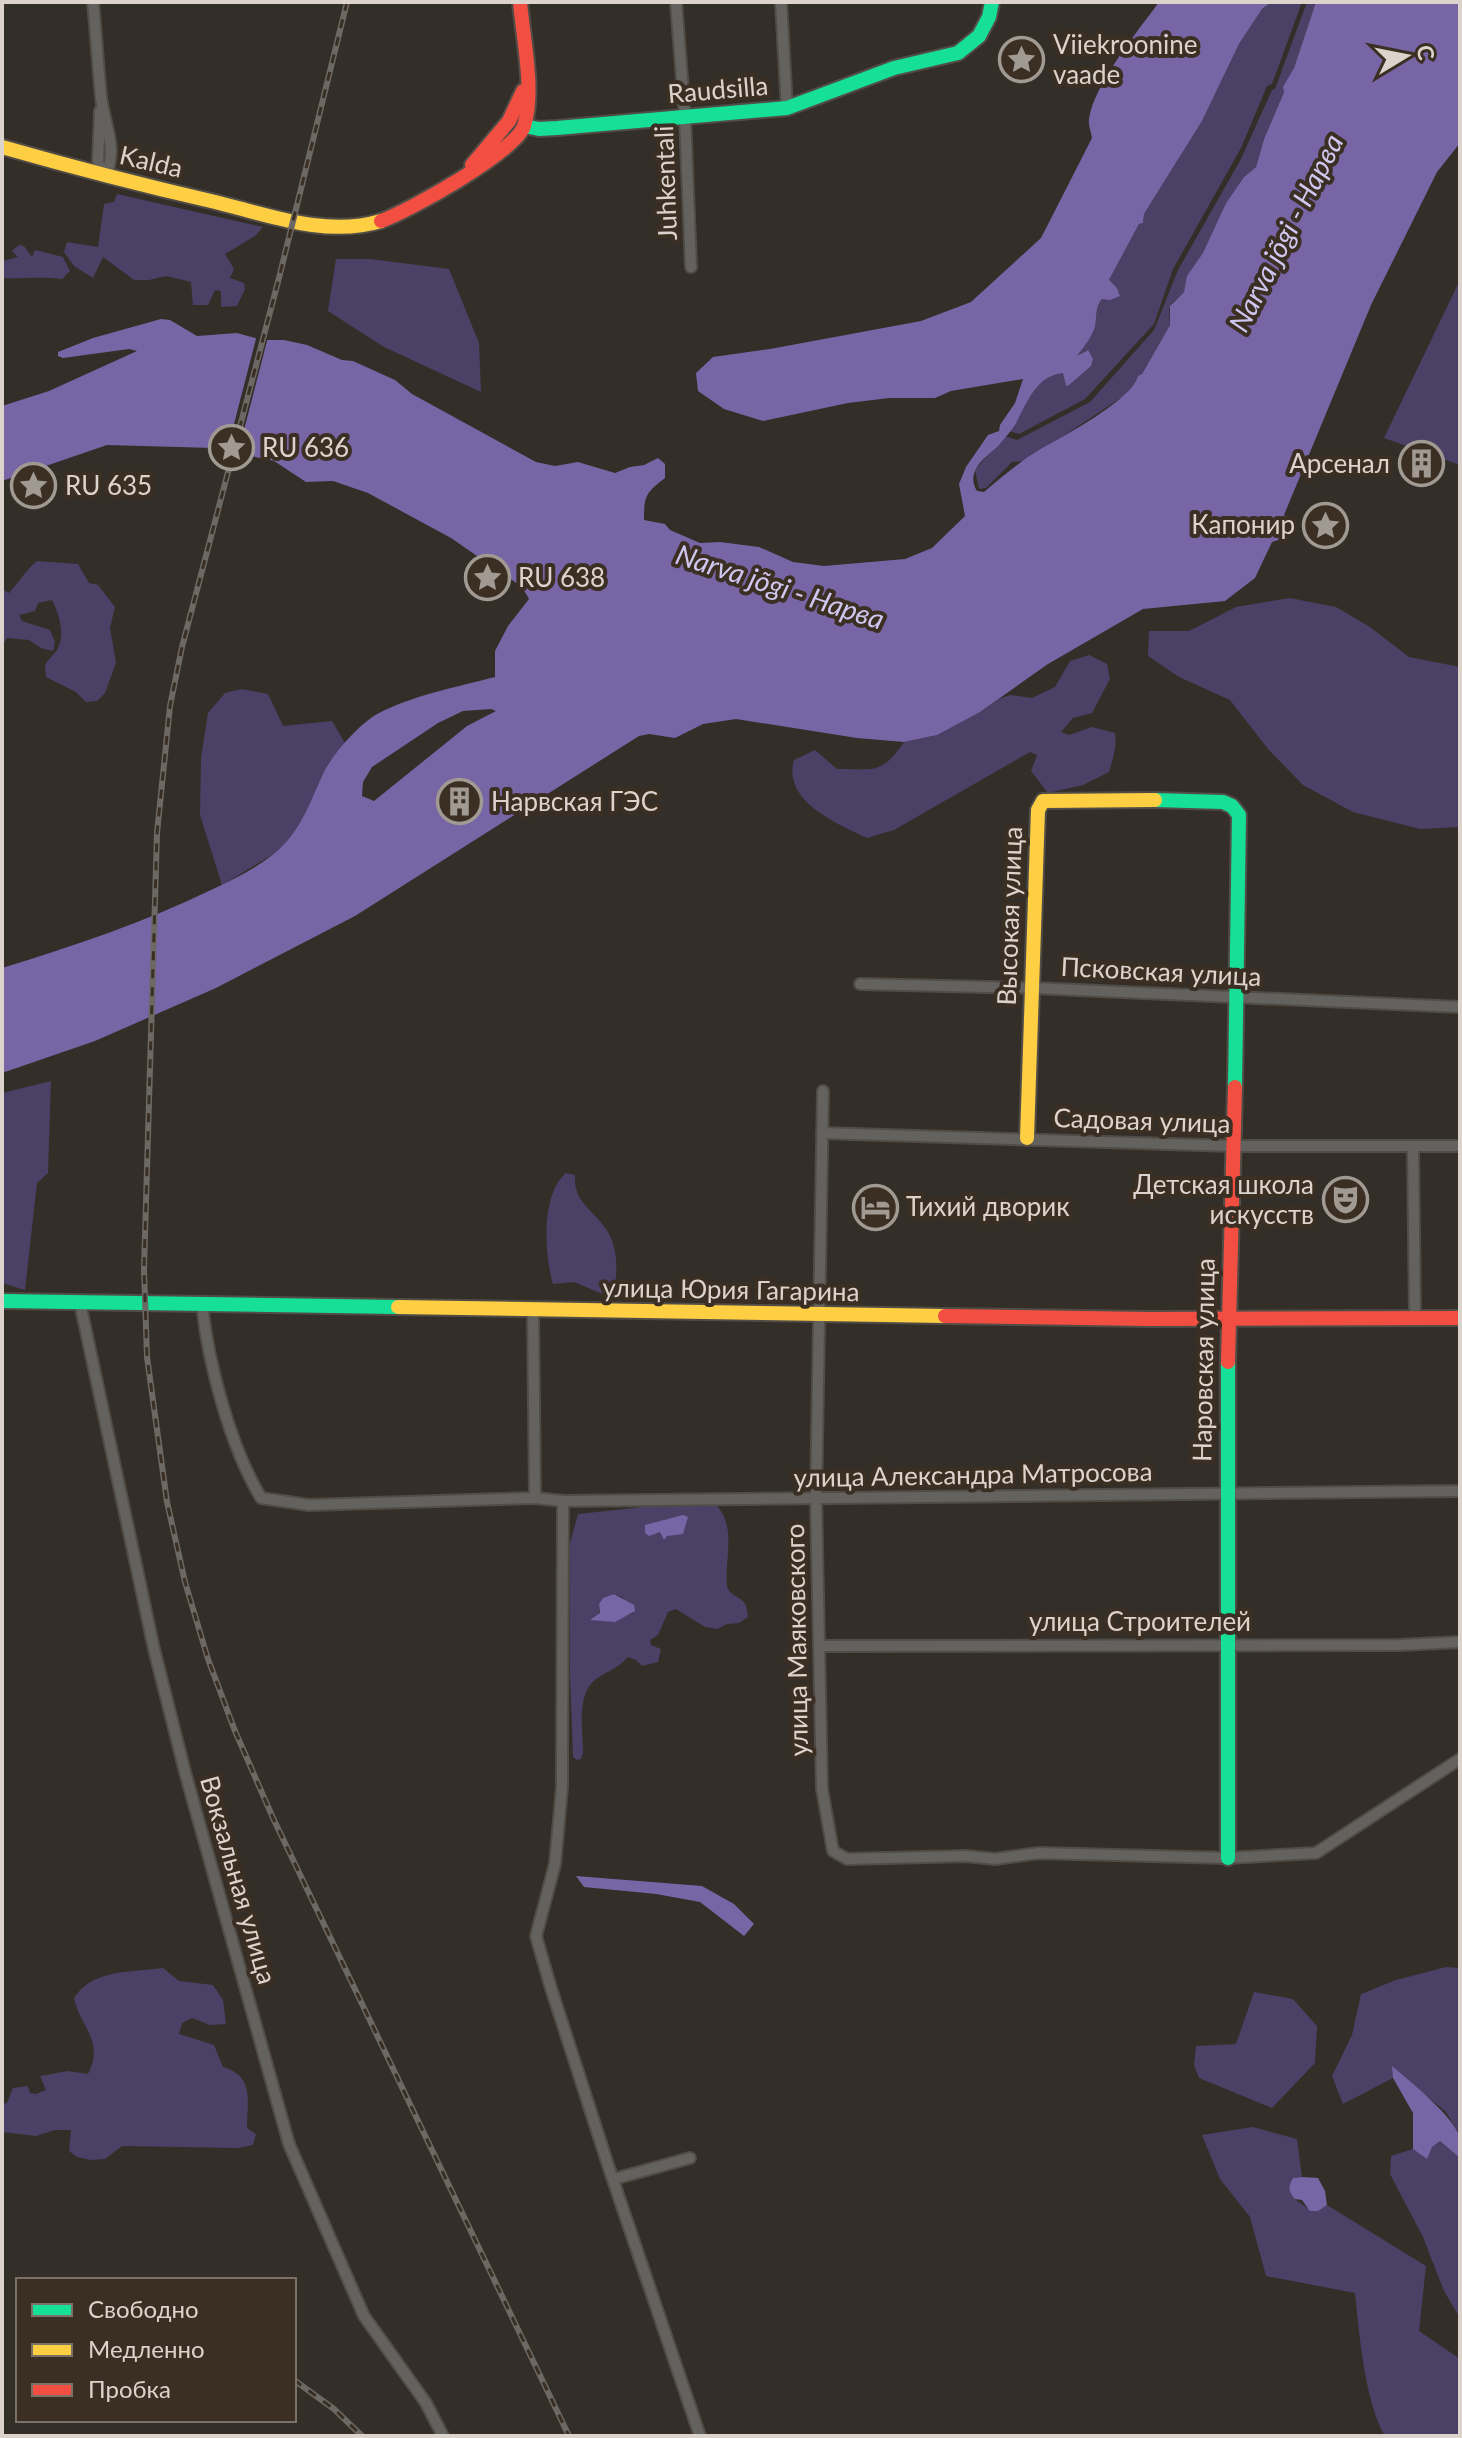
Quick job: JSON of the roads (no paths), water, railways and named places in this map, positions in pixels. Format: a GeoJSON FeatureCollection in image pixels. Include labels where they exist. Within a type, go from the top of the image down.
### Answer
{"type":"FeatureCollection","features":[{"type":"Feature","properties":{"kind":"street"},"geometry":{"type":"LineString","coordinates":[[93,2],[101,101],[110,134],[112,164],[105,176]]}},
{"type":"Feature","properties":{"kind":"street"},"geometry":{"type":"LineString","coordinates":[[519,124],[525,79],[520,2]]}},
{"type":"Feature","properties":{"kind":"street","name":"Juhkentali"},"geometry":{"type":"LineString","coordinates":[[676,2],[685,117],[691,267]]}},
{"type":"Feature","properties":{"kind":"street"},"geometry":{"type":"LineString","coordinates":[[781,2],[787,108]]}},
{"type":"Feature","properties":{"kind":"street","name":"Raudsilla"},"geometry":{"type":"LineString","coordinates":[[519,124],[539,129],[787,108],[908,64],[945,58],[969,46],[984,28],[992,2]]}},
{"type":"Feature","properties":{"kind":"street","name":"Kalda"},"geometry":{"type":"LineString","coordinates":[[2,147],[105,176],[338,229],[368,225],[404,212],[442,191],[464,174],[495,157],[519,124]]}},
{"type":"Feature","properties":{"kind":"street","name":"Высокая улица"},"geometry":{"type":"LineString","coordinates":[[1027,1138],[1038,810],[1043,801],[1135,799],[1223,802],[1232,806],[1239,815]]}},
{"type":"Feature","properties":{"kind":"street","name":"Наровская улица"},"geometry":{"type":"LineString","coordinates":[[1228,1858],[1226,1496],[1239,815]]}},
{"type":"Feature","properties":{"kind":"street","name":"Псковская улица"},"geometry":{"type":"LineString","coordinates":[[860,984],[1033,988],[1460,1007]]}},
{"type":"Feature","properties":{"kind":"street","name":"улица Маяковского"},"geometry":{"type":"LineString","coordinates":[[823,1091],[816,1499],[822,1789],[833,1851],[847,1859],[966,1856],[995,1859],[1039,1853],[1228,1858]]}},
{"type":"Feature","properties":{"kind":"street","name":"Садовая улица"},"geometry":{"type":"LineString","coordinates":[[822,1133],[1233,1146],[1460,1146]]}},
{"type":"Feature","properties":{"kind":"street"},"geometry":{"type":"LineString","coordinates":[[1413,1147],[1415,1319]]}},
{"type":"Feature","properties":{"kind":"street","name":"улица Юрия Гагарина"},"geometry":{"type":"LineString","coordinates":[[2,1301],[1228,1320],[1460,1318]]}},
{"type":"Feature","properties":{"kind":"street","name":"Вокзальная улица"},"geometry":{"type":"LineString","coordinates":[[80,1303],[154,1649],[189,1787],[289,2144],[364,2316],[426,2403],[443,2436]]}},
{"type":"Feature","properties":{"kind":"street","name":"улица Александра Матросова"},"geometry":{"type":"LineString","coordinates":[[202,1304],[221,1396],[248,1476],[261,1498],[309,1505],[535,1498],[563,1501],[1121,1494],[1226,1496],[1460,1491]]}},
{"type":"Feature","properties":{"kind":"street"},"geometry":{"type":"LineString","coordinates":[[533,1311],[535,1498]]}},
{"type":"Feature","properties":{"kind":"street"},"geometry":{"type":"LineString","coordinates":[[563,1501],[562,1787],[555,1864],[536,1936],[700,2436]]}},
{"type":"Feature","properties":{"kind":"street","name":"улица Строителей"},"geometry":{"type":"LineString","coordinates":[[820,1646],[1399,1645],[1460,1642]]}},
{"type":"Feature","properties":{"kind":"street"},"geometry":{"type":"LineString","coordinates":[[1228,1858],[1316,1853],[1460,1759]]}},
{"type":"Feature","properties":{"kind":"street"},"geometry":{"type":"LineString","coordinates":[[614,2179],[690,2158]]}},
{"type":"Feature","properties":{"kind":"water","name":"Narva jõgi - Нарва"},"geometry":{"type":"Polygon","coordinates":[[[1159,2],[1271,2],[1262,9],[1239,44],[1202,121],[1144,214],[1143,223],[1139,224],[1109,280],[1120,296],[1102,299],[1092,334],[1077,356],[1088,350],[1093,359],[1091,366],[1069,385],[1066,386],[1063,373],[1039,385],[1012,430],[977,467],[973,479],[977,491],[984,492],[1032,455],[1110,407],[1142,374],[1170,325],[1170,306],[1184,292],[1187,276],[1203,253],[1226,203],[1244,177],[1256,167],[1316,2],[1460,2],[1460,143],[1437,172],[1371,305],[1284,515],[1295,524],[1288,537],[1272,542],[1255,578],[1225,601],[1143,609],[1048,664],[980,712],[937,735],[904,742],[857,738],[736,719],[703,724],[675,738],[649,734],[639,736],[355,916],[216,988],[95,1041],[2,1073],[2,968],[135,923],[229,881],[261,863],[293,834],[329,763],[364,723],[407,701],[495,677],[495,651],[508,626],[529,599],[522,587],[451,538],[368,493],[333,481],[306,482],[274,461],[214,448],[107,445],[2,481],[2,406],[49,391],[137,351],[129,349],[63,358],[58,356],[58,352],[93,338],[161,319],[170,320],[197,336],[237,333],[262,340],[284,340],[307,345],[395,380],[412,394],[536,462],[555,466],[578,462],[615,473],[658,458],[665,464],[665,478],[647,495],[644,520],[665,524],[670,530],[700,543],[759,547],[793,562],[824,566],[905,559],[932,548],[965,516],[959,484],[966,467],[988,435],[999,431],[1015,403],[1023,379],[951,391],[935,398],[889,398],[848,403],[763,421],[724,409],[698,391],[696,373],[713,357],[921,321],[971,302],[1041,238],[1092,138],[1089,119],[1099,90],[1159,2]],[[463,711],[438,723],[372,767],[363,782],[362,796],[374,801],[467,726],[496,711],[463,711]]]}},
{"type":"Feature","properties":{"kind":"water"},"geometry":{"type":"Polygon","coordinates":[[[683,1515],[688,1517],[683,1534],[667,1536],[664,1540],[660,1532],[649,1536],[645,1533],[645,1525],[683,1515]]]}},
{"type":"Feature","properties":{"kind":"water"},"geometry":{"type":"Polygon","coordinates":[[[614,1594],[634,1605],[635,1611],[615,1622],[590,1620],[600,1613],[599,1604],[603,1598],[614,1594]]]}},
{"type":"Feature","properties":{"kind":"water"},"geometry":{"type":"Polygon","coordinates":[[[576,1876],[702,1886],[734,1904],[754,1924],[744,1936],[700,1902],[584,1887],[576,1876]]]}},
{"type":"Feature","properties":{"kind":"water"},"geometry":{"type":"Polygon","coordinates":[[[1392,2066],[1454,2125],[1460,2139],[1460,2158],[1440,2141],[1432,2147],[1427,2159],[1413,2149],[1413,2113],[1393,2078],[1392,2066]]]}},
{"type":"Feature","properties":{"kind":"water"},"geometry":{"type":"Polygon","coordinates":[[[1293,2178],[1318,2178],[1325,2191],[1327,2205],[1318,2211],[1310,2211],[1302,2200],[1295,2199],[1291,2194],[1293,2178]]]}},
{"type":"Feature","properties":{"kind":"railway"},"geometry":{"type":"LineString","coordinates":[[347,2],[279,278],[182,647],[170,706],[157,833],[144,1269],[147,1357],[167,1502],[185,1582],[208,1659],[235,1731],[273,1818],[569,2436]]}},
{"type":"Feature","properties":{"kind":"railway"},"geometry":{"type":"LineString","coordinates":[[296,2381],[334,2409],[362,2436]]}},
{"type":"Feature","properties":{"kind":"place","name":"Viiekroonine vaade"},"geometry":{"type":"Point","coordinates":[1022,60]}},
{"type":"Feature","properties":{"kind":"place","name":"RU 636"},"geometry":{"type":"Point","coordinates":[231,448]}},
{"type":"Feature","properties":{"kind":"place","name":"Арсенал"},"geometry":{"type":"Point","coordinates":[1421,464]}},
{"type":"Feature","properties":{"kind":"place","name":"RU 635"},"geometry":{"type":"Point","coordinates":[34,486]}},
{"type":"Feature","properties":{"kind":"place","name":"Капонир"},"geometry":{"type":"Point","coordinates":[1326,525]}},
{"type":"Feature","properties":{"kind":"place","name":"RU 638"},"geometry":{"type":"Point","coordinates":[487,578]}},
{"type":"Feature","properties":{"kind":"place","name":"Нарвская ГЭС"},"geometry":{"type":"Point","coordinates":[460,802]}},
{"type":"Feature","properties":{"kind":"place","name":"Детская школа искусств"},"geometry":{"type":"Point","coordinates":[1345,1200]}},
{"type":"Feature","properties":{"kind":"place","name":"Тихий дворик"},"geometry":{"type":"Point","coordinates":[875,1207]}}]}
